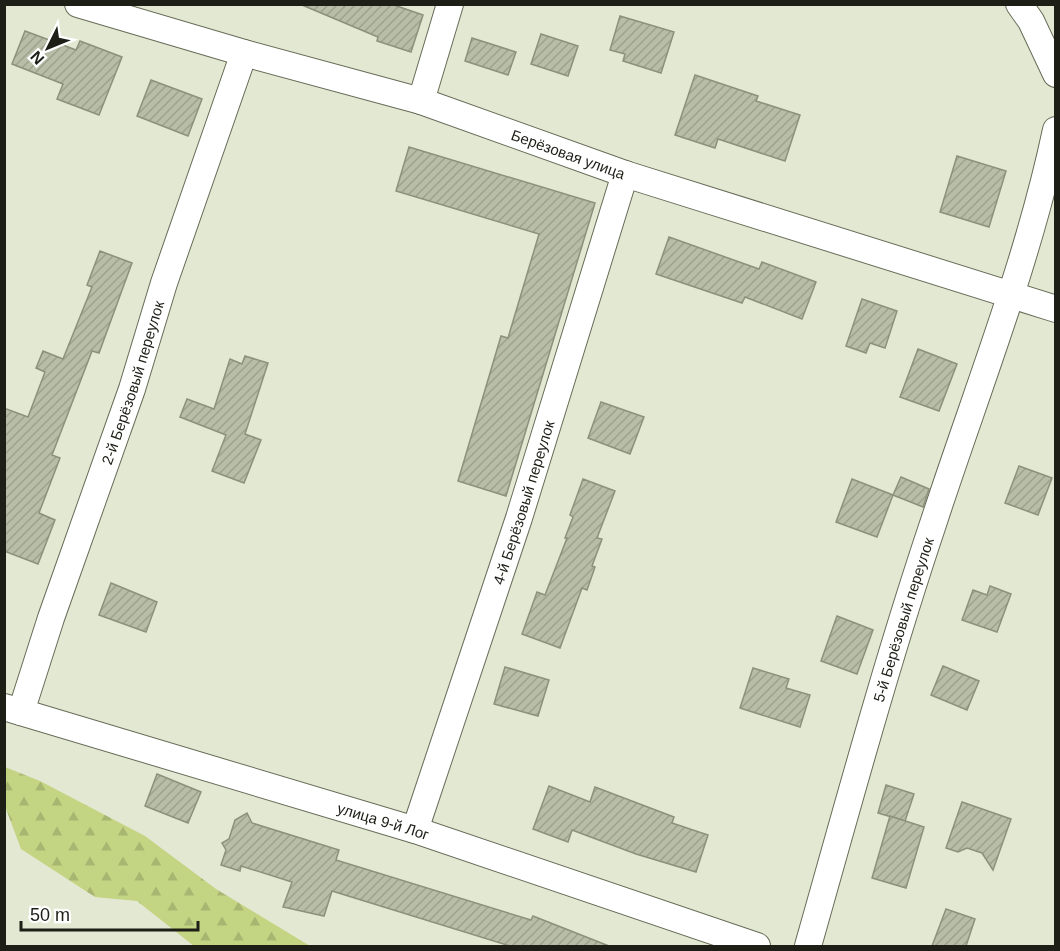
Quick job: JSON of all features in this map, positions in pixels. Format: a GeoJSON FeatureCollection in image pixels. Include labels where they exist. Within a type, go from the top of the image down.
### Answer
{"type":"FeatureCollection","features":[{"type":"Feature","properties":{"kind":"street","name":"Берёзовая улица"},"geometry":{"type":"LineString","coordinates":[[78,4],[244,53],[421,101],[625,174],[1056,309]]}},
{"type":"Feature","properties":{"kind":"street"},"geometry":{"type":"LineString","coordinates":[[421,101],[450,4]]}},
{"type":"Feature","properties":{"kind":"street"},"geometry":{"type":"LineString","coordinates":[[1019,4],[1031,21],[1056,74]]}},
{"type":"Feature","properties":{"kind":"street","name":"2-й Берёзовый переулок"},"geometry":{"type":"LineString","coordinates":[[13,709],[51,618],[132,389],[164,283],[244,53]]}},
{"type":"Feature","properties":{"kind":"street","name":"5-й Берёзовый переулок"},"geometry":{"type":"LineString","coordinates":[[808,946],[888,666],[930,531],[1010,294],[1056,130]]}},
{"type":"Feature","properties":{"kind":"street","name":"4-й Берёзовый переулок"},"geometry":{"type":"LineString","coordinates":[[415,830],[519,518],[625,174]]}},
{"type":"Feature","properties":{"kind":"street","name":"улица 9-й Лог"},"geometry":{"type":"LineString","coordinates":[[13,709],[415,830],[757,946]]}},
{"type":"Feature","properties":{"kind":"green space"},"geometry":{"type":"Polygon","coordinates":[[[5,767],[40,781],[145,836],[216,889],[310,946],[194,946],[137,901],[95,897],[21,849],[5,806],[5,767]]]}},
{"type":"Feature","properties":{"kind":"building"},"geometry":{"type":"Polygon","coordinates":[[[391,4],[423,15],[411,52],[377,41],[378,37],[302,5],[391,4]]]}},
{"type":"Feature","properties":{"kind":"building"},"geometry":{"type":"Polygon","coordinates":[[[620,16],[674,32],[661,73],[623,61],[625,54],[610,50],[620,16]]]}},
{"type":"Feature","properties":{"kind":"building"},"geometry":{"type":"Polygon","coordinates":[[[25,31],[76,50],[80,41],[122,57],[99,115],[57,99],[63,84],[12,64],[25,31]]]}},
{"type":"Feature","properties":{"kind":"building"},"geometry":{"type":"Polygon","coordinates":[[[541,34],[578,46],[568,76],[531,64],[541,34]]]}},
{"type":"Feature","properties":{"kind":"building"},"geometry":{"type":"Polygon","coordinates":[[[472,38],[516,52],[508,75],[465,61],[472,38]]]}},
{"type":"Feature","properties":{"kind":"building"},"geometry":{"type":"Polygon","coordinates":[[[695,75],[758,96],[756,101],[800,115],[785,161],[718,139],[715,148],[675,135],[695,75]]]}},
{"type":"Feature","properties":{"kind":"building"},"geometry":{"type":"Polygon","coordinates":[[[151,80],[202,99],[188,136],[137,116],[151,80]]]}},
{"type":"Feature","properties":{"kind":"building"},"geometry":{"type":"Polygon","coordinates":[[[409,147],[595,203],[506,496],[458,481],[501,336],[508,338],[539,234],[396,191],[409,147]]]}},
{"type":"Feature","properties":{"kind":"building"},"geometry":{"type":"Polygon","coordinates":[[[957,156],[1006,171],[989,227],[940,212],[957,156]]]}},
{"type":"Feature","properties":{"kind":"building"},"geometry":{"type":"Polygon","coordinates":[[[669,237],[759,269],[762,262],[816,282],[802,319],[745,297],[742,303],[656,274],[669,237]]]}},
{"type":"Feature","properties":{"kind":"building"},"geometry":{"type":"Polygon","coordinates":[[[100,251],[132,263],[99,353],[92,351],[52,455],[60,458],[39,513],[55,520],[38,564],[4,551],[4,408],[28,417],[45,372],[36,368],[43,351],[63,359],[92,287],[87,285],[100,251]]]}},
{"type":"Feature","properties":{"kind":"building"},"geometry":{"type":"Polygon","coordinates":[[[862,299],[897,311],[885,348],[870,343],[866,353],[846,346],[862,299]]]}},
{"type":"Feature","properties":{"kind":"building"},"geometry":{"type":"Polygon","coordinates":[[[918,349],[957,364],[939,411],[900,397],[918,349]]]}},
{"type":"Feature","properties":{"kind":"building"},"geometry":{"type":"Polygon","coordinates":[[[245,356],[268,363],[245,434],[261,440],[244,483],[212,471],[226,435],[180,417],[187,399],[214,409],[230,359],[242,364],[245,356]]]}},
{"type":"Feature","properties":{"kind":"building"},"geometry":{"type":"Polygon","coordinates":[[[601,402],[644,417],[630,454],[588,438],[601,402]]]}},
{"type":"Feature","properties":{"kind":"building"},"geometry":{"type":"Polygon","coordinates":[[[1019,466],[1052,478],[1038,515],[1005,503],[1019,466]]]}},
{"type":"Feature","properties":{"kind":"building"},"geometry":{"type":"Polygon","coordinates":[[[901,477],[929,489],[923,507],[893,495],[901,477]]]}},
{"type":"Feature","properties":{"kind":"building"},"geometry":{"type":"Polygon","coordinates":[[[583,479],[615,491],[597,538],[602,539],[592,566],[595,567],[587,590],[582,588],[560,648],[522,634],[537,592],[545,595],[567,538],[565,538],[573,517],[570,515],[583,479]]]}},
{"type":"Feature","properties":{"kind":"building"},"geometry":{"type":"Polygon","coordinates":[[[852,479],[893,495],[877,537],[836,522],[852,479]]]}},
{"type":"Feature","properties":{"kind":"building"},"geometry":{"type":"Polygon","coordinates":[[[111,583],[157,602],[146,632],[99,615],[111,583]]]}},
{"type":"Feature","properties":{"kind":"building"},"geometry":{"type":"Polygon","coordinates":[[[990,586],[1011,594],[997,632],[962,620],[973,590],[987,595],[990,586]]]}},
{"type":"Feature","properties":{"kind":"building"},"geometry":{"type":"Polygon","coordinates":[[[837,616],[873,630],[857,674],[821,661],[837,616]]]}},
{"type":"Feature","properties":{"kind":"building"},"geometry":{"type":"Polygon","coordinates":[[[943,666],[979,681],[967,710],[931,695],[943,666]]]}},
{"type":"Feature","properties":{"kind":"building"},"geometry":{"type":"Polygon","coordinates":[[[505,667],[549,680],[538,716],[494,704],[505,667]]]}},
{"type":"Feature","properties":{"kind":"building"},"geometry":{"type":"Polygon","coordinates":[[[753,668],[789,679],[786,688],[810,695],[800,727],[740,708],[753,668]]]}},
{"type":"Feature","properties":{"kind":"building"},"geometry":{"type":"Polygon","coordinates":[[[157,774],[201,792],[188,823],[145,806],[157,774]]]}},
{"type":"Feature","properties":{"kind":"building"},"geometry":{"type":"Polygon","coordinates":[[[886,785],[914,794],[905,821],[878,813],[886,785]]]}},
{"type":"Feature","properties":{"kind":"building"},"geometry":{"type":"Polygon","coordinates":[[[549,786],[590,802],[595,787],[674,817],[672,823],[708,835],[696,872],[636,854],[572,830],[568,842],[533,829],[549,786]]]}},
{"type":"Feature","properties":{"kind":"building"},"geometry":{"type":"Polygon","coordinates":[[[962,802],[1011,819],[993,870],[982,853],[967,848],[958,852],[946,848],[962,802]]]}},
{"type":"Feature","properties":{"kind":"building"},"geometry":{"type":"Polygon","coordinates":[[[247,813],[252,823],[339,850],[336,860],[531,920],[533,916],[609,946],[510,946],[332,891],[324,916],[283,907],[292,882],[241,866],[240,871],[221,865],[226,850],[222,843],[229,839],[235,820],[247,813]]]}},
{"type":"Feature","properties":{"kind":"building"},"geometry":{"type":"Polygon","coordinates":[[[890,816],[924,827],[906,888],[872,878],[890,816]]]}},
{"type":"Feature","properties":{"kind":"building"},"geometry":{"type":"Polygon","coordinates":[[[946,909],[975,919],[966,946],[932,946],[946,909]]]}}]}
